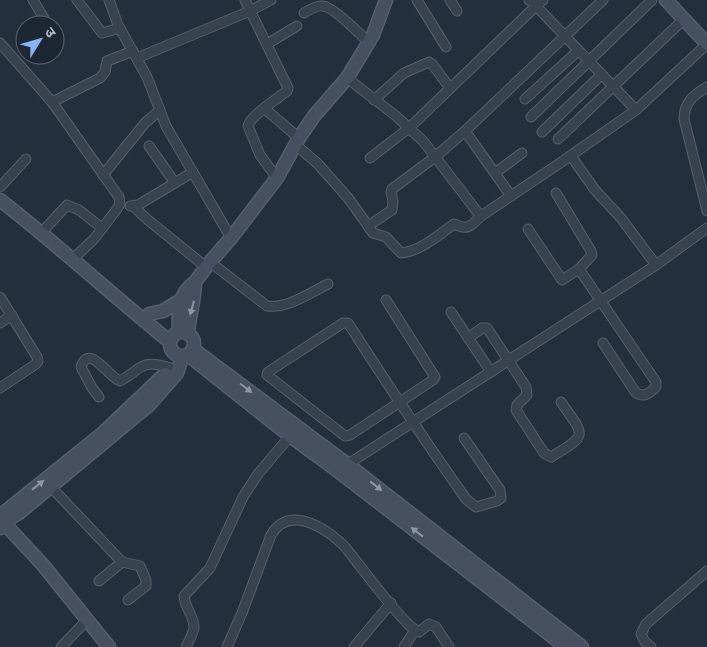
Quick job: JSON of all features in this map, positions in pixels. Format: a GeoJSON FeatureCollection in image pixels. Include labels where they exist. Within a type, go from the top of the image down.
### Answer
{"type":"FeatureCollection","features":[{"type":"Feature","properties":{"kind":"main road"},"geometry":{"type":"LineString","coordinates":[[178,335],[181,300],[186,290],[195,282],[231,238],[277,178],[314,116],[347,78],[369,44],[386,0]]}},
{"type":"Feature","properties":{"kind":"main road"},"geometry":{"type":"LineString","coordinates":[[666,0],[707,44]]}},
{"type":"Feature","properties":{"kind":"main road"},"geometry":{"type":"LineString","coordinates":[[676,0],[707,33]]}},
{"type":"Feature","properties":{"kind":"main road"},"geometry":{"type":"LineString","coordinates":[[0,200],[42,232],[97,279],[108,291],[178,335],[193,340],[175,376],[149,405],[52,488],[19,514],[1,522]]}},
{"type":"Feature","properties":{"kind":"main road"},"geometry":{"type":"LineString","coordinates":[[97,279],[111,284],[178,335]]}},
{"type":"Feature","properties":{"kind":"main road"},"geometry":{"type":"LineString","coordinates":[[195,282],[195,296],[189,317],[170,350],[185,354],[343,467],[582,647]]}},
{"type":"Feature","properties":{"kind":"main road"},"geometry":{"type":"LineString","coordinates":[[149,314],[163,311],[181,300]]}},
{"type":"Feature","properties":{"kind":"main road"},"geometry":{"type":"LineString","coordinates":[[1,522],[103,433],[153,387],[185,354]]}},
{"type":"Feature","properties":{"kind":"main road"},"geometry":{"type":"LineString","coordinates":[[185,354],[290,436],[343,467],[566,647]]}},
{"type":"Feature","properties":{"kind":"main road"},"geometry":{"type":"LineString","coordinates":[[1,522],[42,565],[108,647]]}},
{"type":"Feature","properties":{"kind":"street"},"geometry":{"type":"LineString","coordinates":[[34,0],[42,15]]}},
{"type":"Feature","properties":{"kind":"street"},"geometry":{"type":"LineString","coordinates":[[77,0],[102,33],[120,28]]}},
{"type":"Feature","properties":{"kind":"street"},"geometry":{"type":"LineString","coordinates":[[109,0],[120,28],[135,54],[166,126],[231,238]]}},
{"type":"Feature","properties":{"kind":"street"},"geometry":{"type":"LineString","coordinates":[[246,0],[288,88],[287,91],[249,122],[248,126],[257,151],[277,178]]}},
{"type":"Feature","properties":{"kind":"street"},"geometry":{"type":"LineString","coordinates":[[52,102],[100,78],[105,72],[107,61],[135,54],[250,11],[271,0]]}},
{"type":"Feature","properties":{"kind":"street"},"geometry":{"type":"LineString","coordinates":[[417,0],[446,47]]}},
{"type":"Feature","properties":{"kind":"street"},"geometry":{"type":"LineString","coordinates":[[450,0],[458,11]]}},
{"type":"Feature","properties":{"kind":"street"},"geometry":{"type":"LineString","coordinates":[[368,226],[392,210],[392,189],[436,157],[603,0]]}},
{"type":"Feature","properties":{"kind":"street"},"geometry":{"type":"LineString","coordinates":[[531,117],[652,0]]}},
{"type":"Feature","properties":{"kind":"street"},"geometry":{"type":"LineString","coordinates":[[370,158],[408,128],[536,2],[565,37],[636,110]]}},
{"type":"Feature","properties":{"kind":"street"},"geometry":{"type":"LineString","coordinates":[[304,13],[324,3],[369,44]]}},
{"type":"Feature","properties":{"kind":"street"},"geometry":{"type":"LineString","coordinates":[[558,139],[614,88],[684,19]]}},
{"type":"Feature","properties":{"kind":"street"},"geometry":{"type":"LineString","coordinates":[[267,44],[297,26]]}},
{"type":"Feature","properties":{"kind":"street"},"geometry":{"type":"LineString","coordinates":[[0,43],[52,102],[119,198],[120,204],[102,228],[73,259]]}},
{"type":"Feature","properties":{"kind":"street"},"geometry":{"type":"LineString","coordinates":[[265,108],[298,141],[349,199],[373,233],[386,237],[398,251],[404,253],[421,246],[454,224],[467,227],[476,222],[481,216],[636,110],[707,44]]}},
{"type":"Feature","properties":{"kind":"street"},"geometry":{"type":"LineString","coordinates":[[525,99],[578,51]]}},
{"type":"Feature","properties":{"kind":"street"},"geometry":{"type":"LineString","coordinates":[[374,100],[404,73],[429,62],[450,88]]}},
{"type":"Feature","properties":{"kind":"street"},"geometry":{"type":"LineString","coordinates":[[542,132],[601,75]]}},
{"type":"Feature","properties":{"kind":"street"},"geometry":{"type":"LineString","coordinates":[[347,78],[396,116],[424,142],[481,216]]}},
{"type":"Feature","properties":{"kind":"street"},"geometry":{"type":"LineString","coordinates":[[707,87],[694,95],[684,113],[707,212]]}},
{"type":"Feature","properties":{"kind":"street"},"geometry":{"type":"LineString","coordinates":[[103,175],[145,122],[160,110]]}},
{"type":"Feature","properties":{"kind":"street"},"geometry":{"type":"LineString","coordinates":[[465,131],[511,196]]}},
{"type":"Feature","properties":{"kind":"street"},"geometry":{"type":"LineString","coordinates":[[149,146],[174,183]]}},
{"type":"Feature","properties":{"kind":"street"},"geometry":{"type":"LineString","coordinates":[[495,173],[522,153]]}},
{"type":"Feature","properties":{"kind":"street"},"geometry":{"type":"LineString","coordinates":[[571,156],[595,190],[621,218],[656,264]]}},
{"type":"Feature","properties":{"kind":"street"},"geometry":{"type":"LineString","coordinates":[[0,186],[26,159]]}},
{"type":"Feature","properties":{"kind":"street"},"geometry":{"type":"LineString","coordinates":[[133,206],[193,172]]}},
{"type":"Feature","properties":{"kind":"street"},"geometry":{"type":"LineString","coordinates":[[528,229],[562,280],[579,270],[590,258],[592,255],[591,251],[556,193]]}},
{"type":"Feature","properties":{"kind":"street"},"geometry":{"type":"LineString","coordinates":[[120,204],[133,206],[208,264],[267,306],[275,307],[288,303],[328,284]]}},
{"type":"Feature","properties":{"kind":"street"},"geometry":{"type":"LineString","coordinates":[[42,232],[67,205],[79,210],[102,228]]}},
{"type":"Feature","properties":{"kind":"street"},"geometry":{"type":"LineString","coordinates":[[343,467],[600,301],[707,228]]}},
{"type":"Feature","properties":{"kind":"street"},"geometry":{"type":"LineString","coordinates":[[579,270],[656,382],[656,387],[646,395],[642,396],[636,393],[602,343]]}},
{"type":"Feature","properties":{"kind":"street"},"geometry":{"type":"LineString","coordinates":[[0,297],[38,361],[0,388]]}},
{"type":"Feature","properties":{"kind":"street"},"geometry":{"type":"LineString","coordinates":[[386,300],[435,377],[433,380],[399,402],[350,435],[345,436],[267,375],[268,372],[343,323],[348,322],[399,402],[412,423],[466,499],[471,505],[476,507],[497,501],[502,494],[500,490],[464,438]]}},
{"type":"Feature","properties":{"kind":"street"},"geometry":{"type":"LineString","coordinates":[[451,312],[491,372]]}},
{"type":"Feature","properties":{"kind":"street"},"geometry":{"type":"LineString","coordinates":[[0,316],[10,313]]}},
{"type":"Feature","properties":{"kind":"street"},"geometry":{"type":"LineString","coordinates":[[0,323],[10,313]]}},
{"type":"Feature","properties":{"kind":"street"},"geometry":{"type":"LineString","coordinates":[[468,338],[482,328],[487,328],[528,392],[517,405],[516,410],[544,452],[551,457],[572,445],[580,436],[577,426],[561,402]]}},
{"type":"Feature","properties":{"kind":"street"},"geometry":{"type":"LineString","coordinates":[[99,396],[92,388],[81,367],[83,362],[89,359],[97,361],[114,379],[120,380],[141,365],[159,364],[170,368]]}},
{"type":"Feature","properties":{"kind":"street"},"geometry":{"type":"LineString","coordinates":[[186,647],[194,629],[194,622],[184,596],[210,568],[243,497],[258,474],[290,436]]}},
{"type":"Feature","properties":{"kind":"street"},"geometry":{"type":"LineString","coordinates":[[52,488],[122,562],[140,566],[146,580],[146,586],[128,600]]}},
{"type":"Feature","properties":{"kind":"street"},"geometry":{"type":"LineString","coordinates":[[227,647],[242,613],[271,535],[278,525],[294,520],[307,521],[321,528],[341,543],[390,603],[415,630],[419,632],[429,624],[432,625],[436,627],[450,647]]}},
{"type":"Feature","properties":{"kind":"street"},"geometry":{"type":"LineString","coordinates":[[99,581],[122,562]]}},
{"type":"Feature","properties":{"kind":"street"},"geometry":{"type":"LineString","coordinates":[[651,647],[644,642],[641,634],[646,624],[707,571]]}},
{"type":"Feature","properties":{"kind":"street"},"geometry":{"type":"LineString","coordinates":[[354,647],[390,603]]}},
{"type":"Feature","properties":{"kind":"street"},"geometry":{"type":"LineString","coordinates":[[61,647],[87,620]]}},
{"type":"Feature","properties":{"kind":"street"},"geometry":{"type":"LineString","coordinates":[[404,647],[415,630]]}}]}
